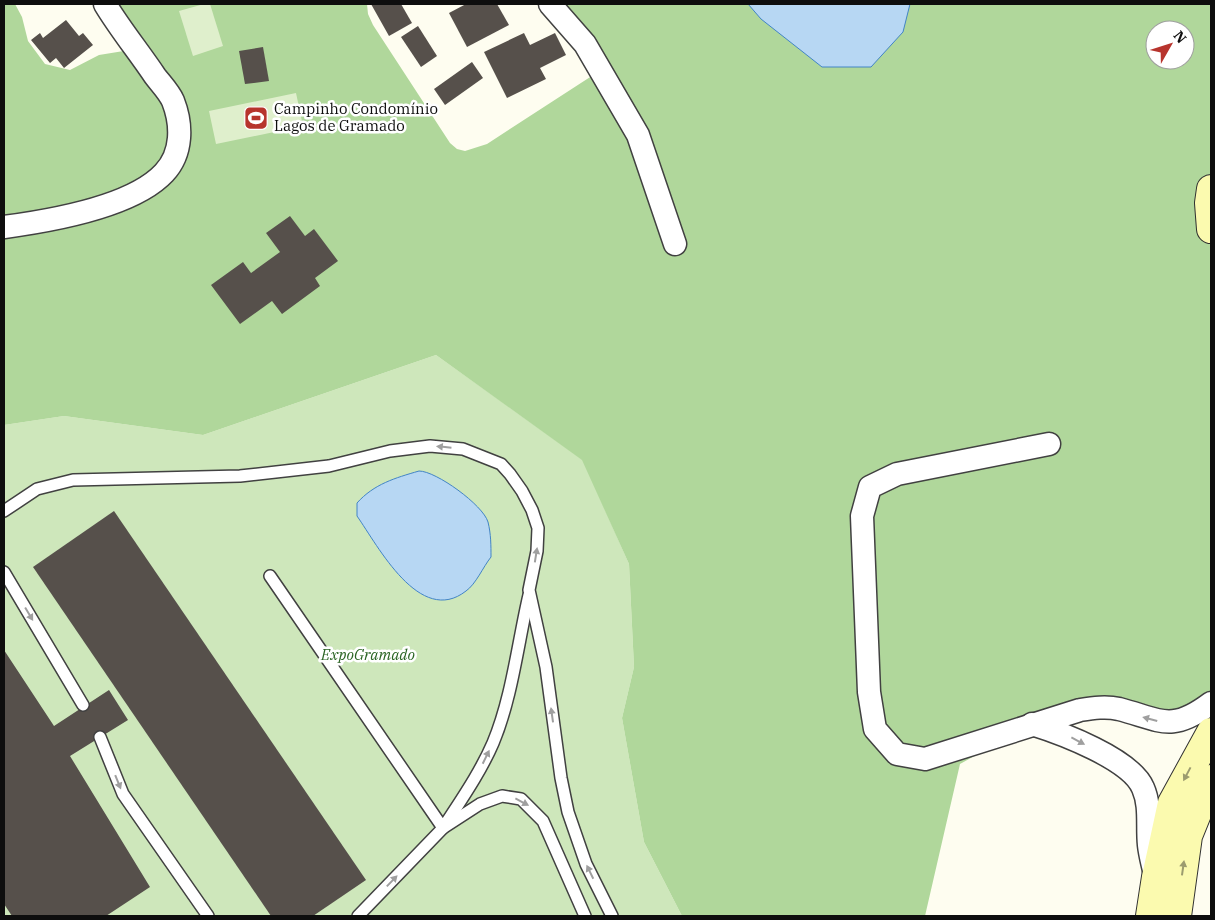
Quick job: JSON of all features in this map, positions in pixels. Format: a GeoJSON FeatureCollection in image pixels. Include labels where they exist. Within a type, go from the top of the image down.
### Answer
{"type":"FeatureCollection","features":[{"type":"Feature","properties":{"kind":"main road"},"geometry":{"type":"LineString","coordinates":[[1211,189],[1209,203],[1211,229]]}},
{"type":"Feature","properties":{"kind":"main road"},"geometry":{"type":"LineString","coordinates":[[1150,916],[1156,877],[1172,803],[1211,732]]}},
{"type":"Feature","properties":{"kind":"main road"},"geometry":{"type":"LineString","coordinates":[[1177,916],[1188,836],[1211,779]]}},
{"type":"Feature","properties":{"kind":"street"},"geometry":{"type":"LineString","coordinates":[[4,227],[48,222],[97,208],[138,191],[164,173],[177,153],[180,125],[172,100],[106,4]]}},
{"type":"Feature","properties":{"kind":"street"},"geometry":{"type":"LineString","coordinates":[[550,4],[585,44],[638,135],[675,244]]}},
{"type":"Feature","properties":{"kind":"street"},"geometry":{"type":"LineString","coordinates":[[1049,444],[897,474],[870,487],[862,516],[869,692],[874,729],[896,754],[925,759],[1080,710],[1099,707],[1119,709],[1154,721],[1174,723],[1191,716],[1211,703]]}},
{"type":"Feature","properties":{"kind":"street"},"geometry":{"type":"LineString","coordinates":[[1032,724],[1067,735],[1107,756],[1129,772],[1143,787],[1148,806],[1149,845],[1156,877]]}},
{"type":"Feature","properties":{"kind":"lane"},"geometry":{"type":"LineString","coordinates":[[4,512],[37,489],[73,480],[240,476],[329,466],[390,451],[430,446],[463,449],[501,464],[510,474],[532,510],[538,528],[537,551],[504,706],[494,742],[471,786],[443,828],[358,916]]}},
{"type":"Feature","properties":{"kind":"lane"},"geometry":{"type":"LineString","coordinates":[[4,572],[84,705]]}},
{"type":"Feature","properties":{"kind":"lane"},"geometry":{"type":"LineString","coordinates":[[270,576],[443,828]]}},
{"type":"Feature","properties":{"kind":"lane"},"geometry":{"type":"LineString","coordinates":[[529,590],[546,667],[561,778],[568,812],[586,864],[612,916]]}},
{"type":"Feature","properties":{"kind":"lane"},"geometry":{"type":"LineString","coordinates":[[100,737],[123,794],[208,916]]}},
{"type":"Feature","properties":{"kind":"lane"},"geometry":{"type":"LineString","coordinates":[[443,828],[480,804],[502,796],[521,799],[543,821],[585,916]]}},
{"type":"Feature","properties":{"kind":"green space"},"geometry":{"type":"Polygon","coordinates":[[[4,4],[15,4],[22,17],[28,41],[45,64],[70,70],[99,55],[136,49],[105,4],[367,4],[368,14],[373,25],[450,143],[457,149],[465,151],[487,144],[601,70],[550,4],[1211,4],[1211,703],[1191,716],[1117,709],[1032,724],[960,764],[925,916],[682,916],[644,842],[622,718],[634,667],[629,564],[582,460],[436,355],[203,435],[64,416],[4,425],[4,4]]]}},
{"type":"Feature","properties":{"kind":"green space"},"geometry":{"type":"Polygon","coordinates":[[[210,4],[223,46],[193,56],[179,11],[210,4]]]}},
{"type":"Feature","properties":{"kind":"green space","name":"Campinho Condomínio Lagos de Gramado"},"geometry":{"type":"Polygon","coordinates":[[[296,93],[303,126],[216,144],[209,111],[296,93]]]}},
{"type":"Feature","properties":{"kind":"green space","name":"ExpoGramado"},"geometry":{"type":"Polygon","coordinates":[[[436,355],[583,460],[629,564],[634,667],[622,718],[644,842],[682,916],[4,916],[4,425],[64,416],[203,435],[436,355]]]}},
{"type":"Feature","properties":{"kind":"water"},"geometry":{"type":"Polygon","coordinates":[[[748,4],[910,4],[903,32],[871,67],[822,67],[761,19],[748,4]]]}},
{"type":"Feature","properties":{"kind":"water"},"geometry":{"type":"Polygon","coordinates":[[[419,471],[427,472],[458,490],[478,507],[488,522],[491,557],[470,588],[449,599],[433,599],[417,591],[402,578],[376,545],[357,516],[357,503],[370,491],[393,479],[419,471]]]}},
{"type":"Feature","properties":{"kind":"building"},"geometry":{"type":"Polygon","coordinates":[[[371,4],[401,4],[412,23],[389,36],[371,4]]]}},
{"type":"Feature","properties":{"kind":"building"},"geometry":{"type":"Polygon","coordinates":[[[466,4],[497,4],[509,25],[467,47],[449,13],[466,4]]]}},
{"type":"Feature","properties":{"kind":"building"},"geometry":{"type":"Polygon","coordinates":[[[66,20],[79,36],[83,33],[93,45],[64,68],[56,58],[50,63],[31,40],[40,33],[43,38],[66,20]]]}},
{"type":"Feature","properties":{"kind":"building"},"geometry":{"type":"Polygon","coordinates":[[[418,26],[437,56],[421,67],[401,37],[418,26]]]}},
{"type":"Feature","properties":{"kind":"building"},"geometry":{"type":"Polygon","coordinates":[[[524,33],[530,45],[555,33],[566,55],[540,68],[546,79],[507,98],[484,52],[524,33]]]}},
{"type":"Feature","properties":{"kind":"building"},"geometry":{"type":"Polygon","coordinates":[[[263,47],[269,81],[245,84],[239,51],[263,47]]]}},
{"type":"Feature","properties":{"kind":"building"},"geometry":{"type":"Polygon","coordinates":[[[472,62],[483,78],[445,105],[434,89],[472,62]]]}},
{"type":"Feature","properties":{"kind":"building"},"geometry":{"type":"Polygon","coordinates":[[[290,216],[305,236],[314,229],[338,261],[315,278],[320,286],[282,314],[272,301],[240,324],[211,285],[243,262],[251,273],[280,252],[266,233],[290,216]]]}},
{"type":"Feature","properties":{"kind":"building"},"geometry":{"type":"Polygon","coordinates":[[[114,511],[366,880],[313,916],[271,916],[33,567],[114,511]]]}},
{"type":"Feature","properties":{"kind":"building"},"geometry":{"type":"Polygon","coordinates":[[[4,650],[54,726],[109,690],[128,720],[70,756],[150,887],[106,916],[12,916],[4,904],[4,650]]]}},
{"type":"Feature","properties":{"kind":"place","name":"Campinho Condomínio Lagos de Gramado"},"geometry":{"type":"Point","coordinates":[256,118]}}]}
